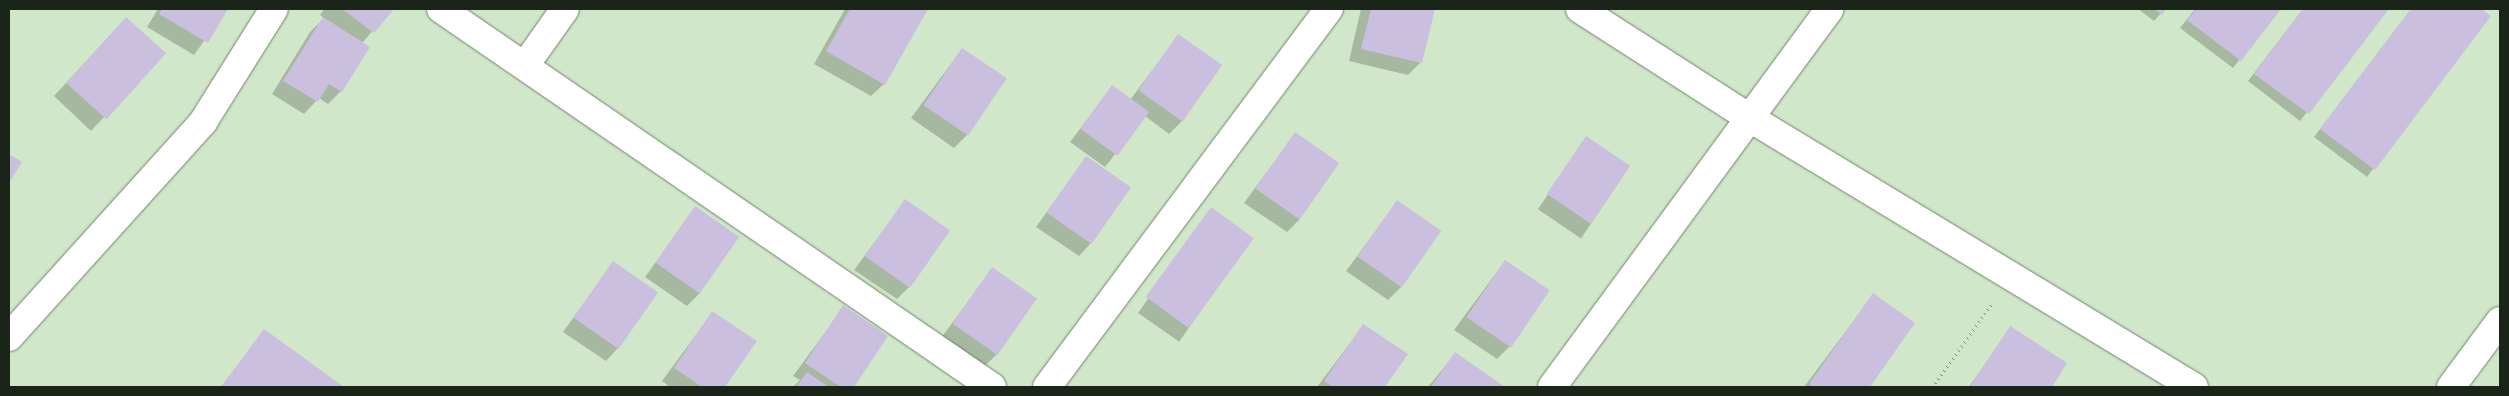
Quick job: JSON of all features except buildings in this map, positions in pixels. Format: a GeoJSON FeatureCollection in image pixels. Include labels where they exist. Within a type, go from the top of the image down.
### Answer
{"type":"FeatureCollection","features":[{"type":"Feature","properties":{"kind":"street"},"geometry":{"type":"LineString","coordinates":[[9,337],[203,122],[274,9]]}},
{"type":"Feature","properties":{"kind":"street"},"geometry":{"type":"LineString","coordinates":[[442,9],[526,64],[992,387]]}},
{"type":"Feature","properties":{"kind":"street"},"geometry":{"type":"LineString","coordinates":[[526,64],[565,9]]}},
{"type":"Feature","properties":{"kind":"street"},"geometry":{"type":"LineString","coordinates":[[1047,387],[1329,9]]}},
{"type":"Feature","properties":{"kind":"street"},"geometry":{"type":"LineString","coordinates":[[1580,9],[1750,118],[2194,387]]}},
{"type":"Feature","properties":{"kind":"street"},"geometry":{"type":"LineString","coordinates":[[1552,387],[1830,9]]}},
{"type":"Feature","properties":{"kind":"street"},"geometry":{"type":"LineString","coordinates":[[2451,387],[2500,321]]}},
{"type":"Feature","properties":{"kind":"path"},"geometry":{"type":"LineString","coordinates":[[1932,387],[2012,277]]}}]}
